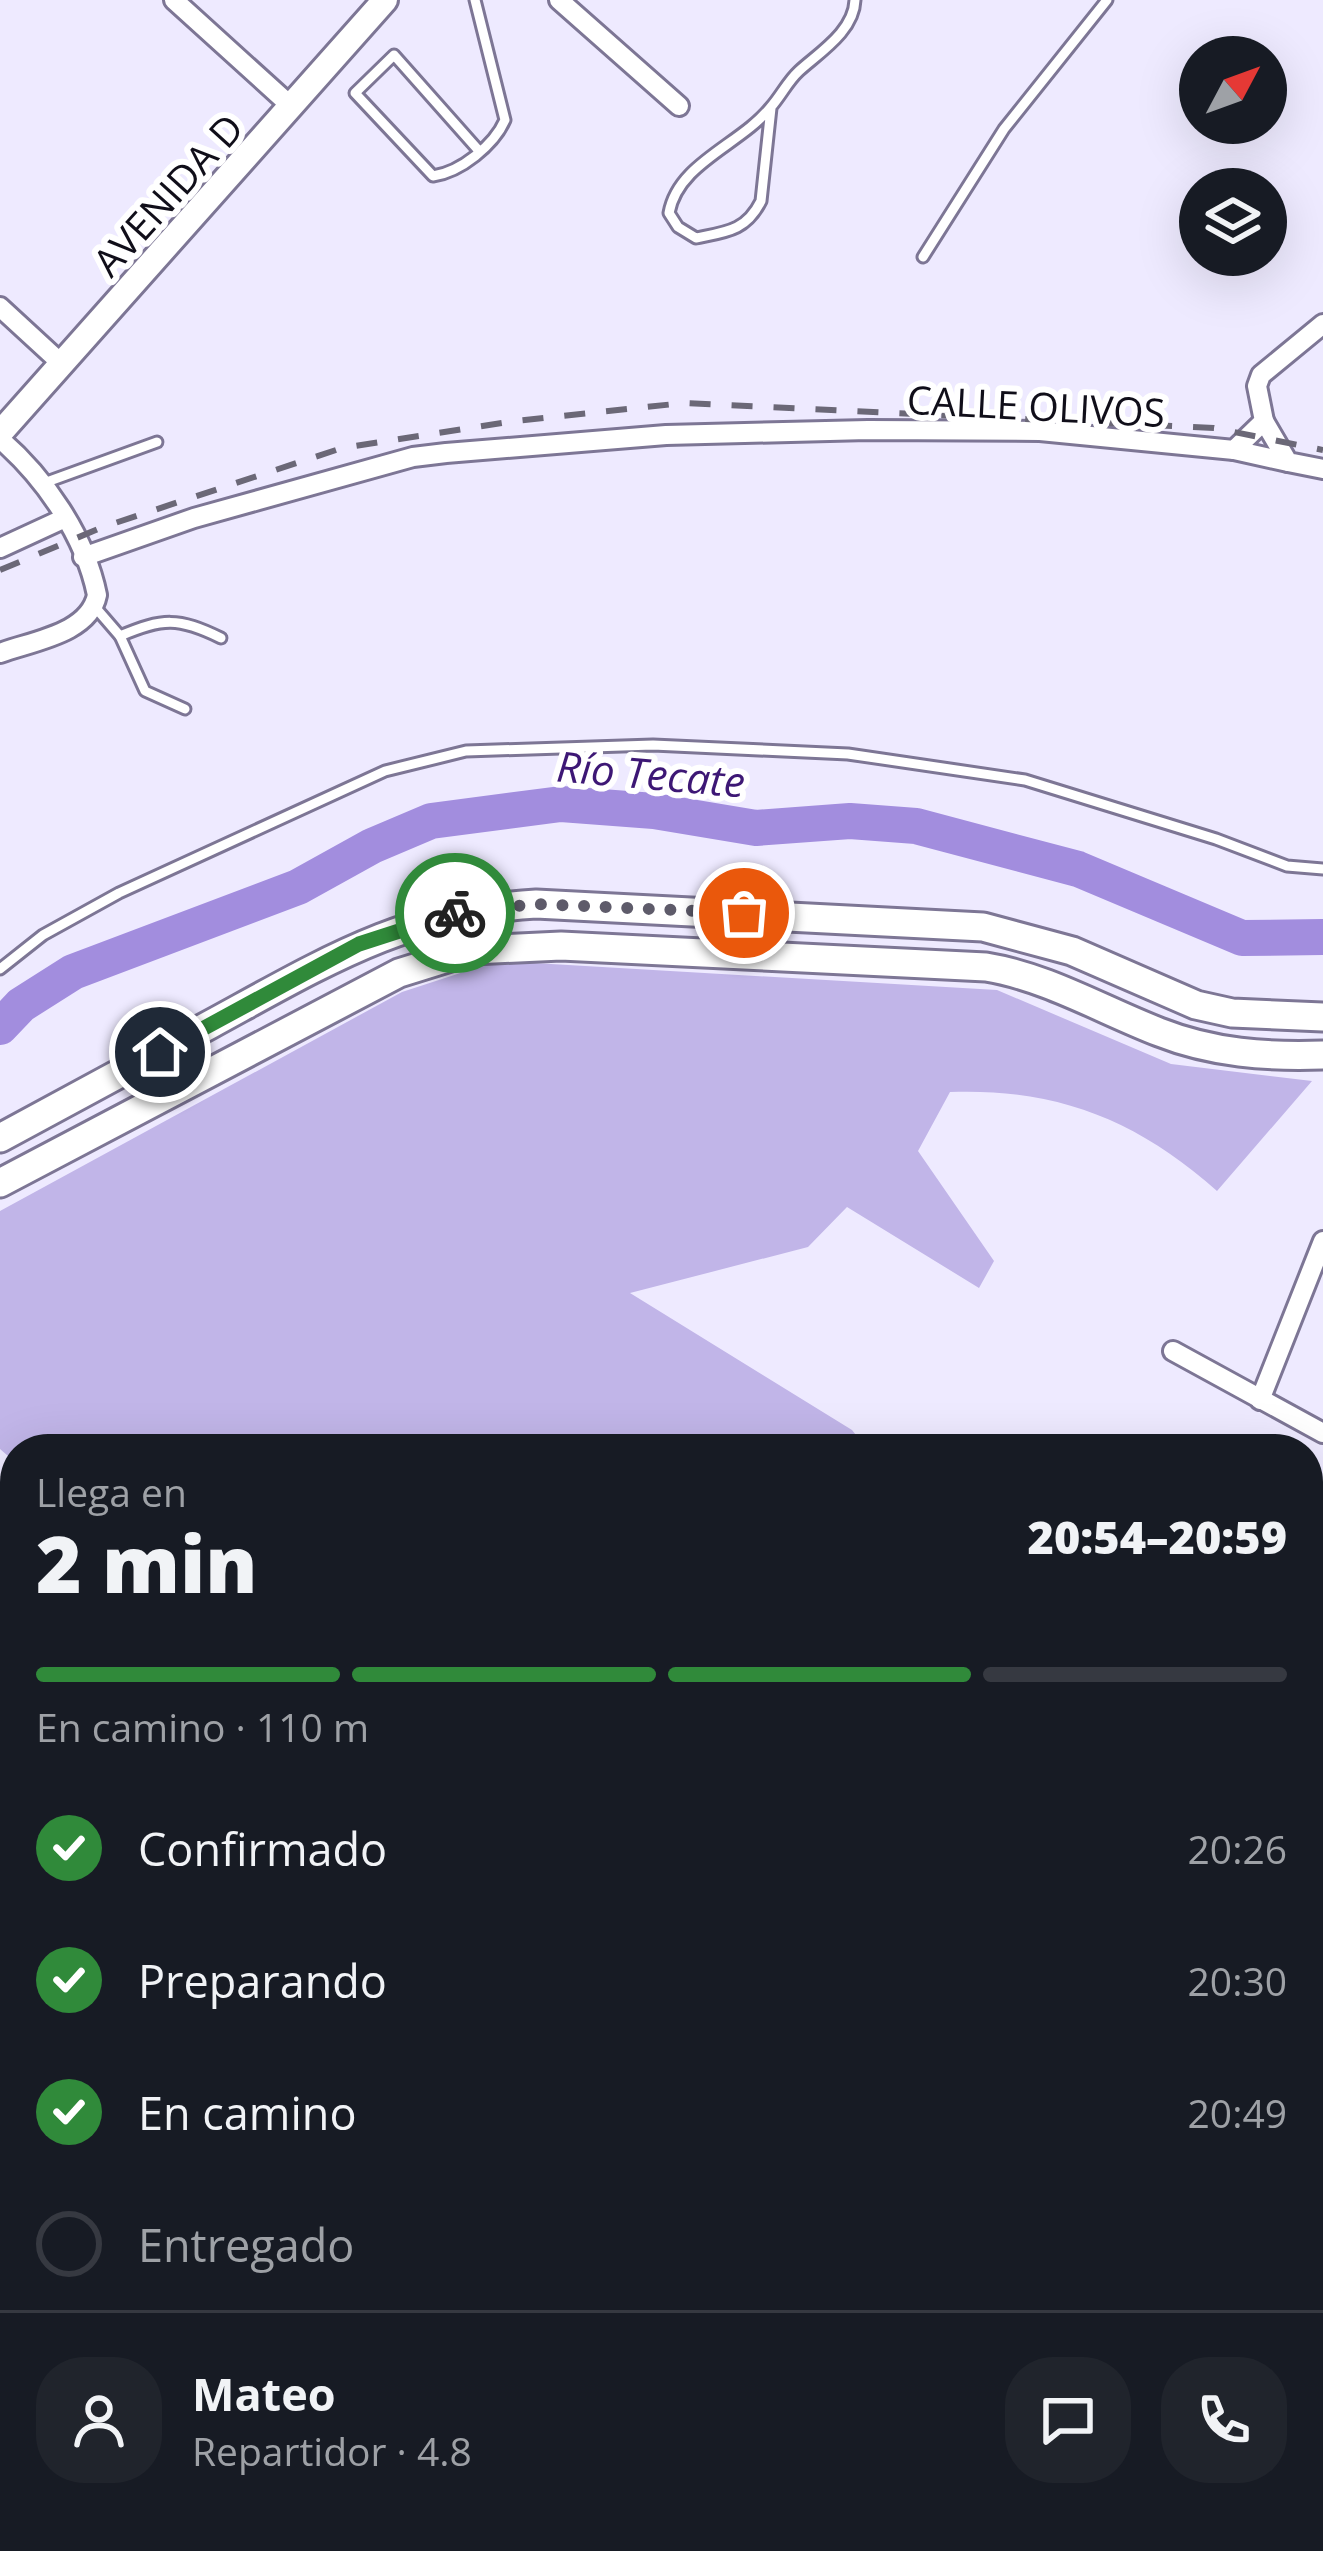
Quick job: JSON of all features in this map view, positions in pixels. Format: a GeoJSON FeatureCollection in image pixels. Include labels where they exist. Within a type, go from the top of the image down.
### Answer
{"type":"FeatureCollection","features":[{"type":"Feature","properties":{"kind":"main road"},"geometry":{"type":"LineString","coordinates":[[0,1138],[359,944],[419,923],[490,907],[536,904],[982,927],[1072,951],[1196,1005],[1232,1013],[1323,1018]]}},
{"type":"Feature","properties":{"kind":"main road"},"geometry":{"type":"LineString","coordinates":[[0,1183],[399,973],[473,950],[503,946],[986,967],[1039,981],[1200,1045],[1276,1056],[1323,1055]]}},
{"type":"Feature","properties":{"kind":"street"},"geometry":{"type":"LineString","coordinates":[[174,0],[292,107]]}},
{"type":"Feature","properties":{"kind":"street","name":"AVENIDA D"},"geometry":{"type":"LineString","coordinates":[[0,436],[385,0]]}},
{"type":"Feature","properties":{"kind":"street"},"geometry":{"type":"LineString","coordinates":[[559,0],[679,106]]}},
{"type":"Feature","properties":{"kind":"street"},"geometry":{"type":"LineString","coordinates":[[0,307],[63,364]]}},
{"type":"Feature","properties":{"kind":"street"},"geometry":{"type":"LineString","coordinates":[[1288,462],[1264,421],[1258,386],[1261,375],[1323,324]]}},
{"type":"Feature","properties":{"kind":"street"},"geometry":{"type":"LineString","coordinates":[[1234,450],[1264,421]]}},
{"type":"Feature","properties":{"kind":"street","name":"CALLE OLIVOS"},"geometry":{"type":"LineString","coordinates":[[83,557],[194,518],[413,458],[666,435],[1040,431],[1234,450],[1323,469]]}},
{"type":"Feature","properties":{"kind":"street"},"geometry":{"type":"LineString","coordinates":[[0,436],[44,483],[95,584],[95,607],[70,627],[0,653]]}},
{"type":"Feature","properties":{"kind":"street"},"geometry":{"type":"LineString","coordinates":[[0,548],[65,518]]}},
{"type":"Feature","properties":{"kind":"street"},"geometry":{"type":"LineString","coordinates":[[1259,1400],[1323,1241]]}},
{"type":"Feature","properties":{"kind":"street"},"geometry":{"type":"LineString","coordinates":[[1173,1351],[1323,1433]]}},
{"type":"Feature","properties":{"kind":"lane"},"geometry":{"type":"LineString","coordinates":[[475,0],[505,120],[480,152],[434,176],[355,93],[394,55],[480,152]]}},
{"type":"Feature","properties":{"kind":"lane"},"geometry":{"type":"LineString","coordinates":[[771,108],[761,201],[754,215],[740,229],[696,238],[677,227],[669,213],[680,183],[771,108],[798,72],[830,46],[855,11],[855,0]]}},
{"type":"Feature","properties":{"kind":"lane"},"geometry":{"type":"LineString","coordinates":[[923,257],[1004,129],[1107,0]]}},
{"type":"Feature","properties":{"kind":"lane"},"geometry":{"type":"LineString","coordinates":[[44,483],[157,442]]}},
{"type":"Feature","properties":{"kind":"lane"},"geometry":{"type":"LineString","coordinates":[[95,607],[120,636],[145,691],[185,709]]}},
{"type":"Feature","properties":{"kind":"lane"},"geometry":{"type":"LineString","coordinates":[[120,636],[151,623],[174,620],[220,638]]}},
{"type":"Feature","properties":{"kind":"lane"},"geometry":{"type":"LineString","coordinates":[[0,969],[43,935],[119,893],[385,771],[466,751],[653,745],[870,758],[1025,780],[1287,866],[1323,869]]}},
{"type":"Feature","properties":{"kind":"shaded area"},"geometry":{"type":"Polygon","coordinates":[[[488,964],[997,990],[1171,1064],[1312,1081],[1217,1191],[1157,1145],[1094,1113],[1026,1096],[950,1092],[918,1151],[994,1261],[979,1288],[847,1207],[808,1247],[630,1293],[855,1434],[0,1434],[0,1211],[402,992],[488,964]]]}},
{"type":"Feature","properties":{"kind":"waterway","name":"Río Tecate"},"geometry":{"type":"LineString","coordinates":[[0,1027],[21,1005],[73,972],[298,887],[372,846],[431,821],[561,804],[654,811],[756,828],[850,821],[916,826],[1078,869],[1242,938],[1323,937]]}},
{"type":"Feature","properties":{"kind":"railway"},"geometry":{"type":"LineString","coordinates":[[0,570],[103,527],[342,448],[515,421],[684,403],[1214,428],[1323,450]]}},
{"type":"Feature","properties":{"kind":"way so far"},"geometry":{"type":"LineString","coordinates":[[455,913],[536,904],[744,913]]}},
{"type":"Feature","properties":{"kind":"route"},"geometry":{"type":"LineString","coordinates":[[160,1052],[359,944],[455,913]]}}]}
